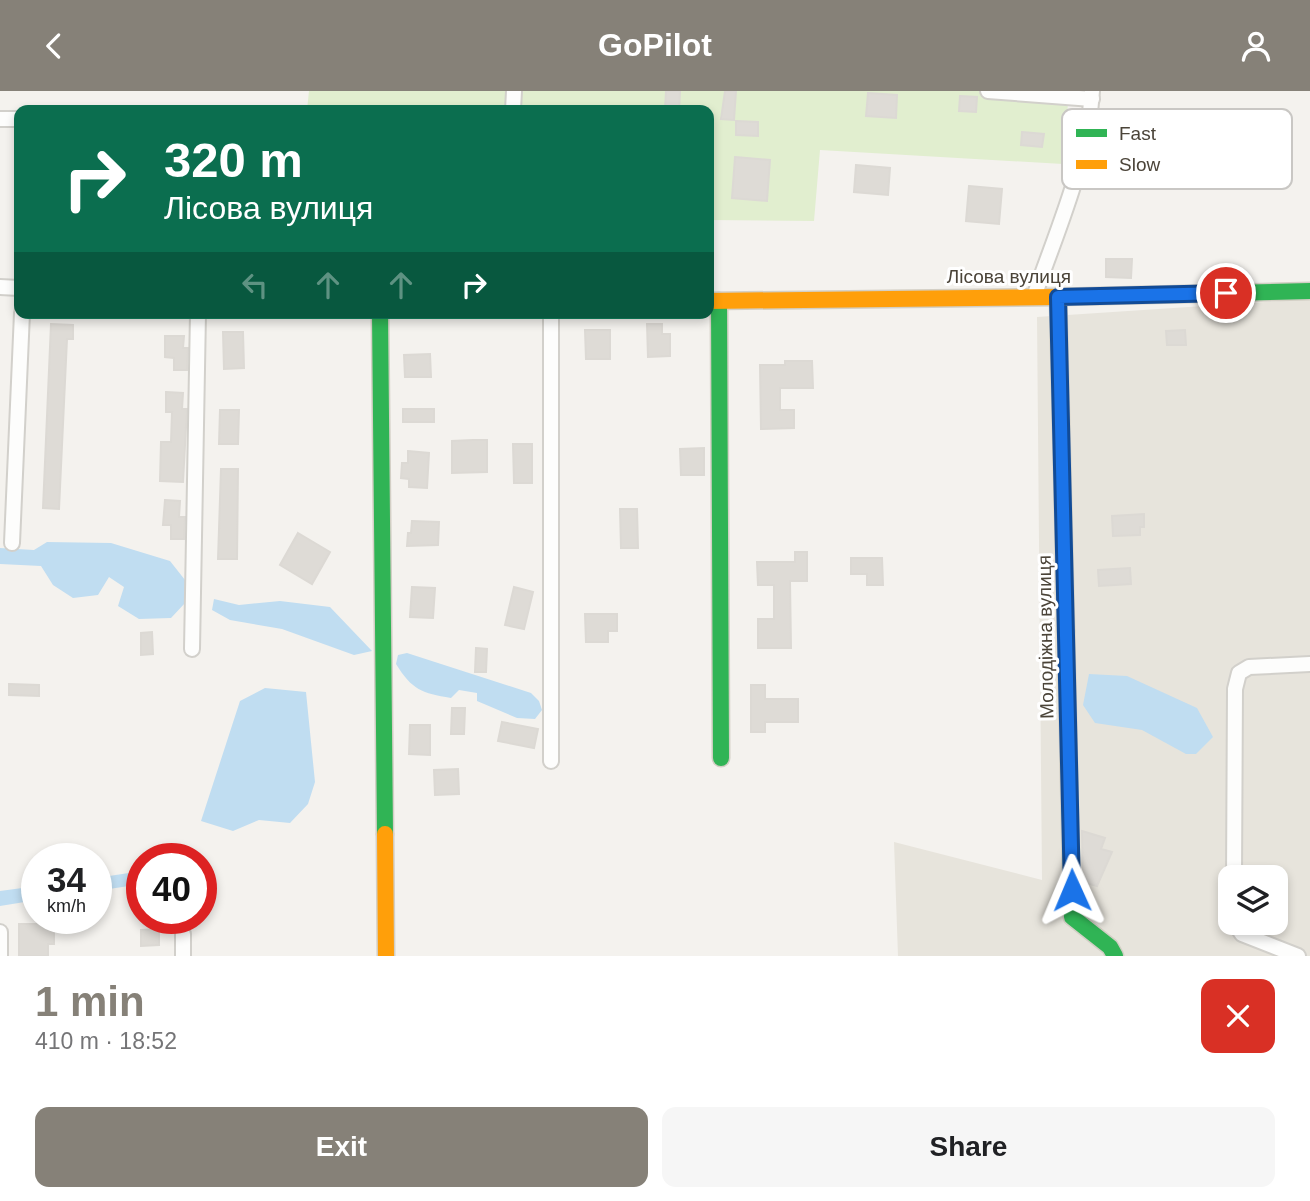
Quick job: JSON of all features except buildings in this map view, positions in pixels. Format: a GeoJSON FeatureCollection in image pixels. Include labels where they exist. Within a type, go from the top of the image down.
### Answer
{"type":"FeatureCollection","features":[{"type":"Feature","properties":{"kind":"street"},"geometry":{"type":"LineString","coordinates":[[988,91],[1092,95]]}},
{"type":"Feature","properties":{"kind":"street"},"geometry":{"type":"LineString","coordinates":[[1034,297],[1072,189]]}},
{"type":"Feature","properties":{"kind":"street","name":"Лісова вулиця"},"geometry":{"type":"LineString","coordinates":[[714,301],[1310,292]]}},
{"type":"Feature","properties":{"kind":"street","name":"Молодіжна вулиця"},"geometry":{"type":"LineString","coordinates":[[1058,297],[1072,916],[1110,947],[1115,956]]}},
{"type":"Feature","properties":{"kind":"street"},"geometry":{"type":"LineString","coordinates":[[714,301],[721,758]]}},
{"type":"Feature","properties":{"kind":"street"},"geometry":{"type":"LineString","coordinates":[[12,543],[22,319]]}},
{"type":"Feature","properties":{"kind":"street"},"geometry":{"type":"LineString","coordinates":[[192,649],[198,319]]}},
{"type":"Feature","properties":{"kind":"street"},"geometry":{"type":"LineString","coordinates":[[380,319],[386,956]]}},
{"type":"Feature","properties":{"kind":"street"},"geometry":{"type":"LineString","coordinates":[[551,319],[551,761]]}},
{"type":"Feature","properties":{"kind":"street"},"geometry":{"type":"LineString","coordinates":[[1234,865],[1235,689],[1239,673],[1249,667],[1310,664]]}},
{"type":"Feature","properties":{"kind":"street"},"geometry":{"type":"LineString","coordinates":[[0,956],[1,932]]}},
{"type":"Feature","properties":{"kind":"street"},"geometry":{"type":"LineString","coordinates":[[183,934],[183,956]]}},
{"type":"Feature","properties":{"kind":"street"},"geometry":{"type":"LineString","coordinates":[[1245,935],[1298,956]]}},
{"type":"Feature","properties":{"kind":"shaded area"},"geometry":{"type":"Polygon","coordinates":[[[1310,299],[1310,956],[898,956],[894,842],[1042,880],[1037,317],[1310,299]]]}},
{"type":"Feature","properties":{"kind":"green space"},"geometry":{"type":"Polygon","coordinates":[[[309,91],[1069,91],[1068,109],[1062,109],[1062,164],[820,150],[814,221],[714,220],[714,105],[308,105],[309,91]]]}},
{"type":"Feature","properties":{"kind":"water"},"geometry":{"type":"Polygon","coordinates":[[[47,542],[111,543],[170,561],[185,580],[185,603],[171,618],[139,619],[118,606],[124,587],[109,577],[98,595],[73,598],[53,585],[41,566],[0,564],[0,548],[34,550],[47,542]]]}},
{"type":"Feature","properties":{"kind":"water"},"geometry":{"type":"Polygon","coordinates":[[[214,599],[239,605],[280,601],[330,607],[372,651],[354,655],[282,629],[230,620],[212,610],[214,599]]]}},
{"type":"Feature","properties":{"kind":"water"},"geometry":{"type":"Polygon","coordinates":[[[407,653],[531,693],[539,701],[542,710],[535,719],[517,718],[477,701],[477,693],[459,690],[451,698],[425,692],[407,680],[396,664],[398,655],[407,653]]]}},
{"type":"Feature","properties":{"kind":"water"},"geometry":{"type":"Polygon","coordinates":[[[1089,674],[1127,676],[1197,708],[1213,737],[1196,754],[1186,754],[1142,730],[1095,723],[1083,705],[1089,674]]]}},
{"type":"Feature","properties":{"kind":"water"},"geometry":{"type":"Polygon","coordinates":[[[265,688],[306,692],[315,782],[308,804],[290,823],[259,820],[233,831],[201,821],[240,701],[265,688]]]}},
{"type":"Feature","properties":{"kind":"water"},"geometry":{"type":"Polygon","coordinates":[[[126,873],[126,886],[112,889],[112,876],[126,873]]]}},
{"type":"Feature","properties":{"kind":"water"},"geometry":{"type":"Polygon","coordinates":[[[21,888],[21,903],[0,906],[0,891],[21,888]]]}},
{"type":"Feature","properties":{"kind":"traffic: fast"},"geometry":{"type":"LineString","coordinates":[[1056,297],[1310,291]]}},
{"type":"Feature","properties":{"kind":"traffic: fast"},"geometry":{"type":"LineString","coordinates":[[719,301],[721,758]]}},
{"type":"Feature","properties":{"kind":"traffic: fast"},"geometry":{"type":"LineString","coordinates":[[380,319],[385,834]]}},
{"type":"Feature","properties":{"kind":"traffic: fast"},"geometry":{"type":"LineString","coordinates":[[1066,631],[1072,917],[1110,947],[1115,956]]}},
{"type":"Feature","properties":{"kind":"traffic: slow"},"geometry":{"type":"LineString","coordinates":[[714,301],[1056,297]]}},
{"type":"Feature","properties":{"kind":"traffic: slow"},"geometry":{"type":"LineString","coordinates":[[1058,297],[1066,631]]}},
{"type":"Feature","properties":{"kind":"traffic: slow"},"geometry":{"type":"LineString","coordinates":[[385,834],[386,956]]}},
{"type":"Feature","properties":{"kind":"route"},"geometry":{"type":"LineString","coordinates":[[1072,890],[1058,297],[1226,293]]}}]}
